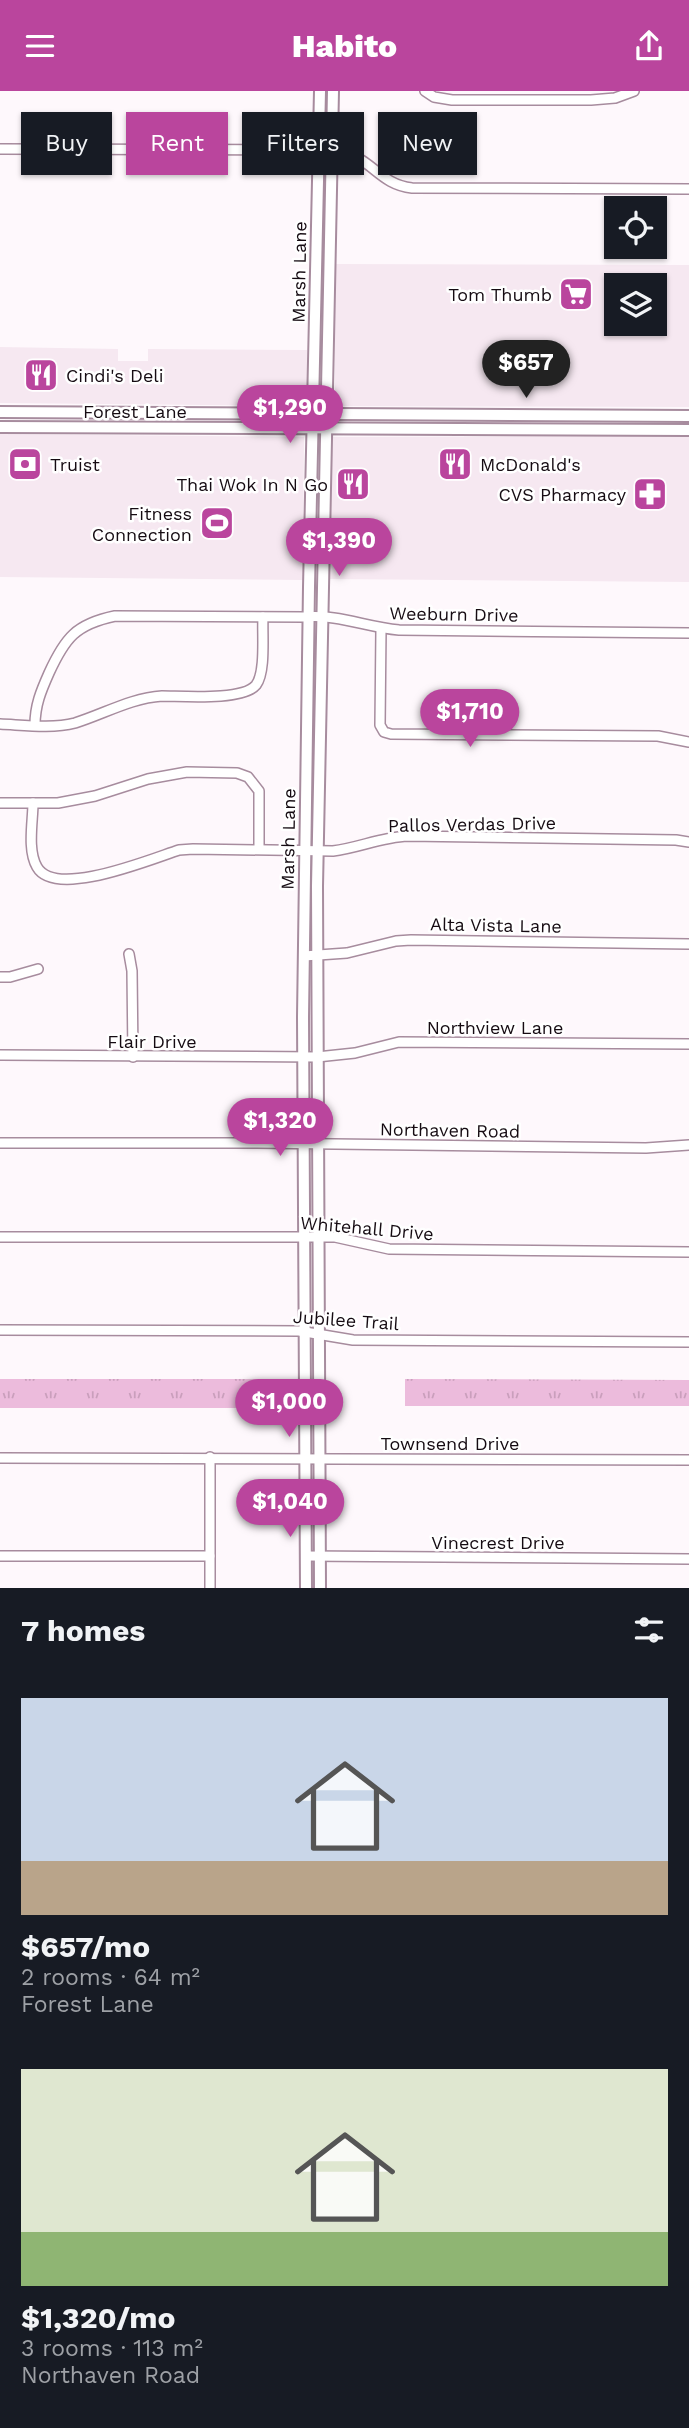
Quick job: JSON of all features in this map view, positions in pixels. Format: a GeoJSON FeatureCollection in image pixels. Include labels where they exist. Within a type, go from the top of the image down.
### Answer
{"type":"FeatureCollection","features":[{"type":"Feature","properties":{"kind":"main road","name":"Marsh Lane"},"geometry":{"type":"LineString","coordinates":[[320,91],[320,112]]}},
{"type":"Feature","properties":{"kind":"main road","name":"Marsh Lane"},"geometry":{"type":"LineString","coordinates":[[333,91],[333,112]]}},
{"type":"Feature","properties":{"kind":"main road","name":"Marsh Lane"},"geometry":{"type":"LineString","coordinates":[[306,1588],[303,1056],[319,175]]}},
{"type":"Feature","properties":{"kind":"main road","name":"Marsh Lane"},"geometry":{"type":"LineString","coordinates":[[320,1588],[317,955],[332,175]]}},
{"type":"Feature","properties":{"kind":"main road"},"geometry":{"type":"LineString","coordinates":[[318,216],[331,216]]}},
{"type":"Feature","properties":{"kind":"main road"},"geometry":{"type":"LineString","coordinates":[[315,314],[328,314]]}},
{"type":"Feature","properties":{"kind":"main road","name":"Forest Lane"},"geometry":{"type":"LineString","coordinates":[[0,412],[689,417]]}},
{"type":"Feature","properties":{"kind":"main road"},"geometry":{"type":"LineString","coordinates":[[81,413],[81,428]]}},
{"type":"Feature","properties":{"kind":"main road"},"geometry":{"type":"LineString","coordinates":[[209,414],[209,429]]}},
{"type":"Feature","properties":{"kind":"main road"},"geometry":{"type":"LineString","coordinates":[[432,416],[432,429]]}},
{"type":"Feature","properties":{"kind":"main road"},"geometry":{"type":"LineString","coordinates":[[595,416],[595,430]]}},
{"type":"Feature","properties":{"kind":"main road","name":"Forest Lane"},"geometry":{"type":"LineString","coordinates":[[0,427],[689,430]]}},
{"type":"Feature","properties":{"kind":"main road"},"geometry":{"type":"LineString","coordinates":[[311,521],[324,519]]}},
{"type":"Feature","properties":{"kind":"street"},"geometry":{"type":"LineString","coordinates":[[425,91],[434,97],[452,100],[601,95],[634,91]]}},
{"type":"Feature","properties":{"kind":"street"},"geometry":{"type":"LineString","coordinates":[[0,149],[242,150]]}},
{"type":"Feature","properties":{"kind":"street"},"geometry":{"type":"LineString","coordinates":[[364,160],[392,183],[412,188],[689,189]]}},
{"type":"Feature","properties":{"kind":"street","name":"Weeburn Drive"},"geometry":{"type":"LineString","coordinates":[[34,725],[37,700],[61,650],[75,632],[92,621],[115,615],[322,616],[345,618],[381,628],[418,631],[689,633]]}},
{"type":"Feature","properties":{"kind":"street"},"geometry":{"type":"LineString","coordinates":[[0,724],[75,723],[137,700],[249,691],[256,685],[261,674],[263,617]]}},
{"type":"Feature","properties":{"kind":"street"},"geometry":{"type":"LineString","coordinates":[[381,628],[380,725],[384,732],[659,736],[689,742]]}},
{"type":"Feature","properties":{"kind":"street"},"geometry":{"type":"LineString","coordinates":[[0,803],[58,803],[95,796],[166,774],[237,773],[248,777],[259,791],[259,849]]}},
{"type":"Feature","properties":{"kind":"street","name":"Pallos Verdas Drive"},"geometry":{"type":"LineString","coordinates":[[33,803],[33,855],[36,866],[50,878],[68,880],[100,875],[179,850],[318,851],[353,848],[408,836],[689,842]]}},
{"type":"Feature","properties":{"kind":"street","name":"Alta Vista Lane"},"geometry":{"type":"LineString","coordinates":[[304,956],[347,953],[396,940],[689,944]]}},
{"type":"Feature","properties":{"kind":"street"},"geometry":{"type":"LineString","coordinates":[[129,954],[132,971],[133,1057]]}},
{"type":"Feature","properties":{"kind":"street"},"geometry":{"type":"LineString","coordinates":[[0,977],[38,969]]}},
{"type":"Feature","properties":{"kind":"street","name":"Northview Lane"},"geometry":{"type":"LineString","coordinates":[[303,1056],[355,1053],[399,1042],[689,1044]]}},
{"type":"Feature","properties":{"kind":"street","name":"Flair Drive"},"geometry":{"type":"LineString","coordinates":[[0,1055],[303,1056]]}},
{"type":"Feature","properties":{"kind":"street","name":"Northaven Road"},"geometry":{"type":"LineString","coordinates":[[0,1143],[317,1143],[646,1148],[689,1146]]}},
{"type":"Feature","properties":{"kind":"street","name":"Whitehall Drive"},"geometry":{"type":"LineString","coordinates":[[0,1237],[317,1237],[345,1239],[389,1249],[689,1252]]}},
{"type":"Feature","properties":{"kind":"street","name":"Jubilee Trail"},"geometry":{"type":"LineString","coordinates":[[0,1330],[304,1331],[353,1340],[689,1342]]}},
{"type":"Feature","properties":{"kind":"street"},"geometry":{"type":"LineString","coordinates":[[209,1588],[210,1457]]}},
{"type":"Feature","properties":{"kind":"street","name":"Townsend Drive"},"geometry":{"type":"LineString","coordinates":[[0,1458],[689,1460]]}},
{"type":"Feature","properties":{"kind":"street"},"geometry":{"type":"LineString","coordinates":[[0,1556],[209,1556]]}},
{"type":"Feature","properties":{"kind":"street","name":"Vinecrest Drive"},"geometry":{"type":"LineString","coordinates":[[306,1556],[689,1559]]}},
{"type":"Feature","properties":{"kind":"shaded area"},"geometry":{"type":"Polygon","coordinates":[[[335,264],[689,265],[689,407],[335,406],[335,264]]]}},
{"type":"Feature","properties":{"kind":"shaded area"},"geometry":{"type":"Polygon","coordinates":[[[0,347],[118,349],[118,361],[148,361],[148,349],[307,350],[307,406],[0,403],[0,347]]]}},
{"type":"Feature","properties":{"kind":"shaded area"},"geometry":{"type":"Polygon","coordinates":[[[0,434],[304,437],[303,580],[0,577],[0,434]]]}},
{"type":"Feature","properties":{"kind":"shaded area"},"geometry":{"type":"Polygon","coordinates":[[[689,436],[689,582],[328,579],[332,437],[689,436]]]}},
{"type":"Feature","properties":{"kind":"green space"},"geometry":{"type":"Polygon","coordinates":[[[0,1379],[301,1379],[301,1408],[0,1408],[0,1379]]]}},
{"type":"Feature","properties":{"kind":"green space"},"geometry":{"type":"Polygon","coordinates":[[[405,1379],[689,1380],[689,1406],[405,1406],[405,1379]]]}},
{"type":"Feature","properties":{"kind":"place","name":"Tom Thumb"},"geometry":{"type":"Point","coordinates":[576,294]}},
{"type":"Feature","properties":{"kind":"place","name":"Cindi's Deli"},"geometry":{"type":"Point","coordinates":[41,375]}},
{"type":"Feature","properties":{"kind":"place","name":"Truist"},"geometry":{"type":"Point","coordinates":[25,464]}},
{"type":"Feature","properties":{"kind":"place","name":"McDonald's"},"geometry":{"type":"Point","coordinates":[455,464]}},
{"type":"Feature","properties":{"kind":"place","name":"Thai Wok In N Go"},"geometry":{"type":"Point","coordinates":[353,484]}},
{"type":"Feature","properties":{"kind":"place","name":"CVS Pharmacy"},"geometry":{"type":"Point","coordinates":[650,494]}},
{"type":"Feature","properties":{"kind":"place","name":"Fitness Connection"},"geometry":{"type":"Point","coordinates":[217,523]}}]}
